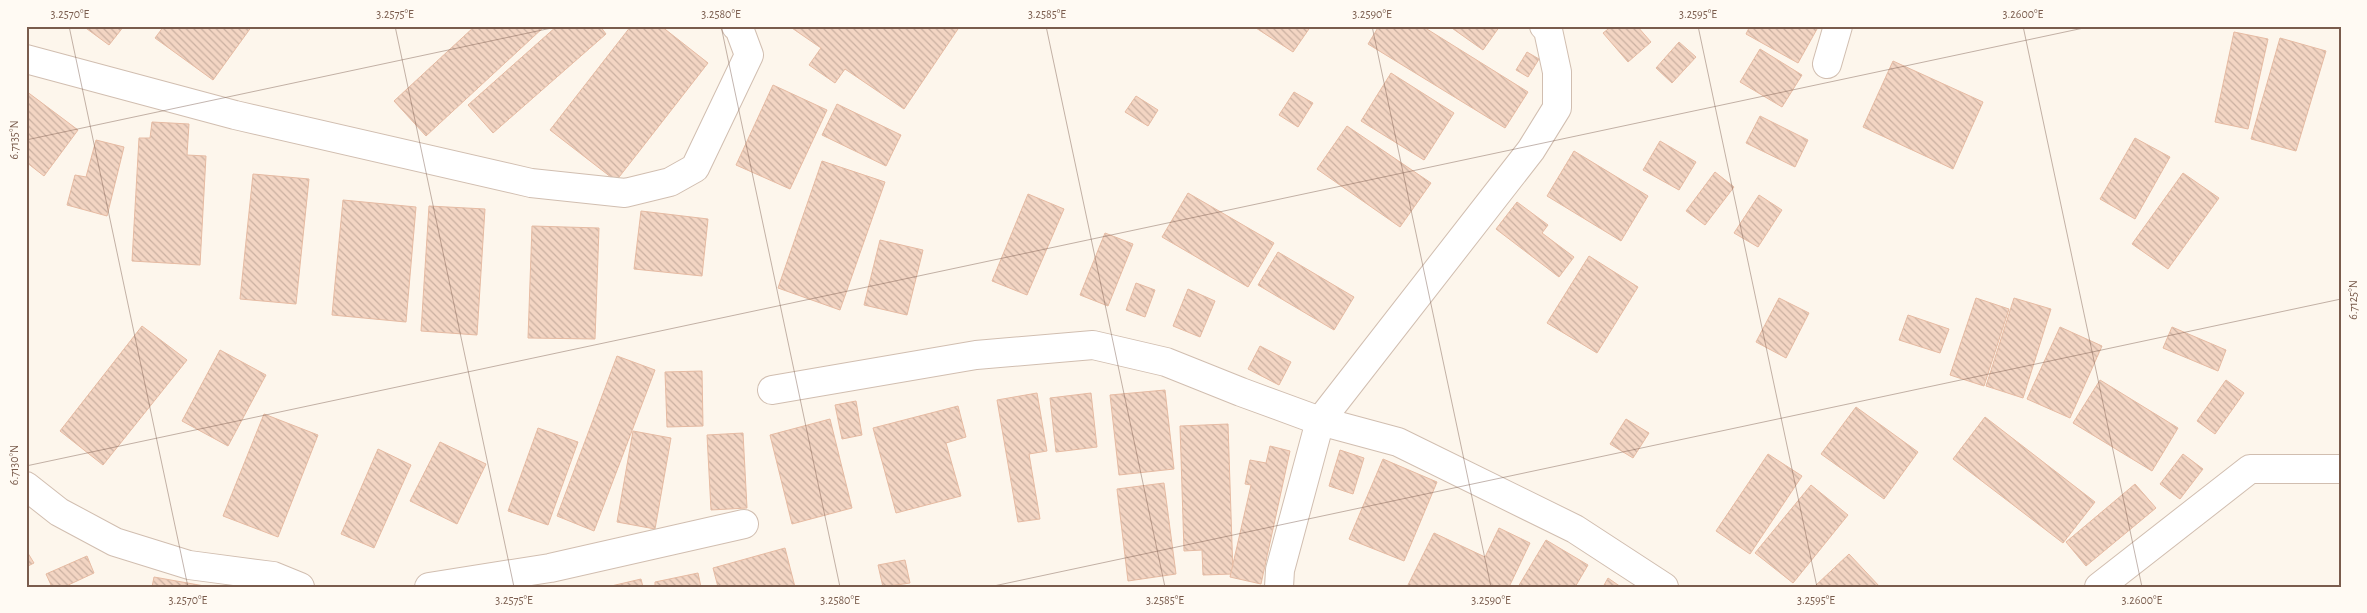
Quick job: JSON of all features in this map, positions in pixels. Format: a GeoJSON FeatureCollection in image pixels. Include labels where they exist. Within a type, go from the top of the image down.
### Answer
{"type":"FeatureCollection","features":[{"type":"Feature","properties":{"kind":"street"},"geometry":{"type":"LineString","coordinates":[[26,59],[235,115],[522,181],[625,193],[670,182],[695,168],[750,55],[736,26]]}},
{"type":"Feature","properties":{"kind":"street"},"geometry":{"type":"LineString","coordinates":[[1279,587],[1280,570],[1320,421],[1531,150],[1557,108],[1557,72],[1548,30],[1544,26]]}},
{"type":"Feature","properties":{"kind":"street"},"geometry":{"type":"LineString","coordinates":[[1827,64],[1838,26]]}},
{"type":"Feature","properties":{"kind":"street"},"geometry":{"type":"LineString","coordinates":[[772,390],[976,355],[1093,345],[1166,362],[1320,421],[1398,442],[1575,529],[1664,587]]}},
{"type":"Feature","properties":{"kind":"street"},"geometry":{"type":"LineString","coordinates":[[2099,587],[2250,469],[2341,469]]}},
{"type":"Feature","properties":{"kind":"street"},"geometry":{"type":"LineString","coordinates":[[26,486],[59,512],[114,542],[188,565],[274,576],[300,587]]}},
{"type":"Feature","properties":{"kind":"street"},"geometry":{"type":"LineString","coordinates":[[429,587],[550,568],[744,524]]}},
{"type":"Feature","properties":{"kind":"building"},"geometry":{"type":"Polygon","coordinates":[[[83,26],[124,26],[109,45],[83,26]]]}},
{"type":"Feature","properties":{"kind":"building"},"geometry":{"type":"Polygon","coordinates":[[[164,26],[252,26],[213,80],[155,38],[164,26]]]}},
{"type":"Feature","properties":{"kind":"building"},"geometry":{"type":"Polygon","coordinates":[[[475,26],[545,26],[426,136],[394,101],[475,26]]]}},
{"type":"Feature","properties":{"kind":"building"},"geometry":{"type":"Polygon","coordinates":[[[557,26],[600,26],[606,34],[493,133],[468,105],[557,26]]]}},
{"type":"Feature","properties":{"kind":"building"},"geometry":{"type":"Polygon","coordinates":[[[631,26],[661,26],[708,63],[616,181],[550,130],[631,26]]]}},
{"type":"Feature","properties":{"kind":"building"},"geometry":{"type":"Polygon","coordinates":[[[789,26],[960,26],[904,109],[845,69],[835,83],[809,65],[821,48],[789,26]]]}},
{"type":"Feature","properties":{"kind":"building"},"geometry":{"type":"Polygon","coordinates":[[[1258,26],[1311,26],[1293,52],[1256,28],[1258,26]]]}},
{"type":"Feature","properties":{"kind":"building"},"geometry":{"type":"Polygon","coordinates":[[[1379,26],[1422,26],[1528,92],[1505,128],[1368,44],[1379,26]]]}},
{"type":"Feature","properties":{"kind":"building"},"geometry":{"type":"Polygon","coordinates":[[[1449,26],[1500,26],[1483,50],[1449,26]]]}},
{"type":"Feature","properties":{"kind":"building"},"geometry":{"type":"Polygon","coordinates":[[[1612,26],[1637,26],[1651,42],[1628,62],[1603,33],[1612,26]]]}},
{"type":"Feature","properties":{"kind":"building"},"geometry":{"type":"Polygon","coordinates":[[[1750,26],[1811,26],[1817,29],[1798,63],[1746,34],[1750,26]]]}},
{"type":"Feature","properties":{"kind":"building"},"geometry":{"type":"Polygon","coordinates":[[[2234,32],[2268,39],[2248,129],[2215,122],[2234,32]]]}},
{"type":"Feature","properties":{"kind":"building"},"geometry":{"type":"Polygon","coordinates":[[[2280,38],[2326,51],[2296,151],[2251,139],[2280,38]]]}},
{"type":"Feature","properties":{"kind":"building"},"geometry":{"type":"Polygon","coordinates":[[[1679,42],[1696,57],[1672,83],[1656,68],[1679,42]]]}},
{"type":"Feature","properties":{"kind":"building"},"geometry":{"type":"Polygon","coordinates":[[[1760,49],[1802,75],[1782,107],[1740,82],[1760,49]]]}},
{"type":"Feature","properties":{"kind":"building"},"geometry":{"type":"Polygon","coordinates":[[[1527,52],[1539,59],[1528,77],[1516,70],[1527,52]]]}},
{"type":"Feature","properties":{"kind":"building"},"geometry":{"type":"Polygon","coordinates":[[[1893,61],[1983,102],[1953,169],[1863,127],[1893,61]]]}},
{"type":"Feature","properties":{"kind":"building"},"geometry":{"type":"Polygon","coordinates":[[[1391,73],[1454,113],[1424,160],[1361,121],[1391,73]]]}},
{"type":"Feature","properties":{"kind":"building"},"geometry":{"type":"Polygon","coordinates":[[[773,85],[827,110],[790,189],[736,165],[773,85]]]}},
{"type":"Feature","properties":{"kind":"building"},"geometry":{"type":"Polygon","coordinates":[[[26,91],[78,130],[44,176],[26,162],[26,91]]]}},
{"type":"Feature","properties":{"kind":"building"},"geometry":{"type":"Polygon","coordinates":[[[1294,92],[1313,103],[1298,127],[1279,115],[1294,92]]]}},
{"type":"Feature","properties":{"kind":"building"},"geometry":{"type":"Polygon","coordinates":[[[1136,96],[1158,110],[1148,126],[1125,112],[1136,96]]]}},
{"type":"Feature","properties":{"kind":"building"},"geometry":{"type":"Polygon","coordinates":[[[837,104],[901,135],[886,166],[822,135],[837,104]]]}},
{"type":"Feature","properties":{"kind":"building"},"geometry":{"type":"Polygon","coordinates":[[[1760,116],[1808,140],[1795,167],[1746,143],[1760,116]]]}},
{"type":"Feature","properties":{"kind":"building"},"geometry":{"type":"Polygon","coordinates":[[[152,122],[189,124],[187,155],[206,156],[200,265],[132,261],[139,138],[150,138],[152,122]]]}},
{"type":"Feature","properties":{"kind":"building"},"geometry":{"type":"Polygon","coordinates":[[[1347,126],[1431,183],[1400,227],[1317,169],[1347,126]]]}},
{"type":"Feature","properties":{"kind":"building"},"geometry":{"type":"Polygon","coordinates":[[[2135,138],[2170,157],[2135,219],[2100,199],[2135,138]]]}},
{"type":"Feature","properties":{"kind":"building"},"geometry":{"type":"Polygon","coordinates":[[[96,140],[124,147],[107,216],[67,205],[75,175],[86,177],[96,140]]]}},
{"type":"Feature","properties":{"kind":"building"},"geometry":{"type":"Polygon","coordinates":[[[1660,141],[1696,162],[1679,190],[1643,170],[1660,141]]]}},
{"type":"Feature","properties":{"kind":"building"},"geometry":{"type":"Polygon","coordinates":[[[1574,151],[1648,196],[1621,241],[1547,196],[1574,151]]]}},
{"type":"Feature","properties":{"kind":"building"},"geometry":{"type":"Polygon","coordinates":[[[822,161],[885,182],[840,310],[778,288],[822,161]]]}},
{"type":"Feature","properties":{"kind":"building"},"geometry":{"type":"Polygon","coordinates":[[[1715,172],[1734,187],[1705,225],[1686,211],[1715,172]]]}},
{"type":"Feature","properties":{"kind":"building"},"geometry":{"type":"Polygon","coordinates":[[[2183,173],[2219,198],[2168,269],[2132,244],[2183,173]]]}},
{"type":"Feature","properties":{"kind":"building"},"geometry":{"type":"Polygon","coordinates":[[[253,174],[309,179],[296,304],[240,299],[253,174]]]}},
{"type":"Feature","properties":{"kind":"building"},"geometry":{"type":"Polygon","coordinates":[[[1188,193],[1274,243],[1248,287],[1162,237],[1188,193]]]}},
{"type":"Feature","properties":{"kind":"building"},"geometry":{"type":"Polygon","coordinates":[[[1028,194],[1064,209],[1027,295],[992,281],[1028,194]]]}},
{"type":"Feature","properties":{"kind":"building"},"geometry":{"type":"Polygon","coordinates":[[[1759,195],[1782,210],[1758,247],[1734,233],[1759,195]]]}},
{"type":"Feature","properties":{"kind":"building"},"geometry":{"type":"Polygon","coordinates":[[[343,200],[416,207],[406,322],[332,315],[343,200]]]}},
{"type":"Feature","properties":{"kind":"building"},"geometry":{"type":"Polygon","coordinates":[[[1517,202],[1548,225],[1542,233],[1574,257],[1559,277],[1496,229],[1517,202]]]}},
{"type":"Feature","properties":{"kind":"building"},"geometry":{"type":"Polygon","coordinates":[[[429,206],[485,209],[477,335],[421,331],[429,206]]]}},
{"type":"Feature","properties":{"kind":"building"},"geometry":{"type":"Polygon","coordinates":[[[641,211],[708,219],[702,276],[634,269],[641,211]]]}},
{"type":"Feature","properties":{"kind":"building"},"geometry":{"type":"Polygon","coordinates":[[[532,226],[599,228],[595,339],[528,338],[532,226]]]}},
{"type":"Feature","properties":{"kind":"building"},"geometry":{"type":"Polygon","coordinates":[[[1105,233],[1133,244],[1108,306],[1080,295],[1105,233]]]}},
{"type":"Feature","properties":{"kind":"building"},"geometry":{"type":"Polygon","coordinates":[[[880,240],[923,250],[907,315],[864,305],[880,240]]]}},
{"type":"Feature","properties":{"kind":"building"},"geometry":{"type":"Polygon","coordinates":[[[1278,252],[1354,297],[1334,330],[1258,285],[1278,252]]]}},
{"type":"Feature","properties":{"kind":"building"},"geometry":{"type":"Polygon","coordinates":[[[1589,256],[1638,287],[1597,353],[1547,323],[1589,256]]]}},
{"type":"Feature","properties":{"kind":"building"},"geometry":{"type":"Polygon","coordinates":[[[1136,283],[1155,290],[1145,317],[1126,310],[1136,283]]]}},
{"type":"Feature","properties":{"kind":"building"},"geometry":{"type":"Polygon","coordinates":[[[1188,289],[1215,301],[1200,337],[1173,326],[1188,289]]]}},
{"type":"Feature","properties":{"kind":"building"},"geometry":{"type":"Polygon","coordinates":[[[1779,298],[1809,313],[1786,358],[1756,342],[1779,298]]]}},
{"type":"Feature","properties":{"kind":"building"},"geometry":{"type":"Polygon","coordinates":[[[1976,298],[2009,309],[1984,386],[1950,375],[1976,298]]]}},
{"type":"Feature","properties":{"kind":"building"},"geometry":{"type":"Polygon","coordinates":[[[2014,298],[2051,309],[2023,398],[1986,386],[2014,298]]]}},
{"type":"Feature","properties":{"kind":"building"},"geometry":{"type":"Polygon","coordinates":[[[1908,315],[1949,329],[1940,353],[1899,340],[1908,315]]]}},
{"type":"Feature","properties":{"kind":"building"},"geometry":{"type":"Polygon","coordinates":[[[142,326],[187,360],[103,465],[60,431],[142,326]]]}},
{"type":"Feature","properties":{"kind":"building"},"geometry":{"type":"Polygon","coordinates":[[[2060,327],[2102,346],[2070,418],[2027,399],[2060,327]]]}},
{"type":"Feature","properties":{"kind":"building"},"geometry":{"type":"Polygon","coordinates":[[[2172,327],[2226,350],[2218,371],[2163,348],[2172,327]]]}},
{"type":"Feature","properties":{"kind":"building"},"geometry":{"type":"Polygon","coordinates":[[[1260,346],[1291,362],[1279,385],[1248,369],[1260,346]]]}},
{"type":"Feature","properties":{"kind":"building"},"geometry":{"type":"Polygon","coordinates":[[[220,350],[266,375],[228,446],[182,421],[220,350]]]}},
{"type":"Feature","properties":{"kind":"building"},"geometry":{"type":"Polygon","coordinates":[[[617,356],[655,370],[594,531],[557,516],[617,356]]]}},
{"type":"Feature","properties":{"kind":"building"},"geometry":{"type":"Polygon","coordinates":[[[702,371],[703,426],[667,427],[665,372],[702,371]]]}},
{"type":"Feature","properties":{"kind":"building"},"geometry":{"type":"Polygon","coordinates":[[[2100,380],[2178,428],[2152,471],[2073,423],[2100,380]]]}},
{"type":"Feature","properties":{"kind":"building"},"geometry":{"type":"Polygon","coordinates":[[[2226,380],[2244,393],[2215,434],[2197,421],[2226,380]]]}},
{"type":"Feature","properties":{"kind":"building"},"geometry":{"type":"Polygon","coordinates":[[[1165,390],[1174,469],[1119,475],[1110,395],[1165,390]]]}},
{"type":"Feature","properties":{"kind":"building"},"geometry":{"type":"Polygon","coordinates":[[[1037,393],[1047,451],[1029,454],[1040,519],[1018,522],[997,400],[1037,393]]]}},
{"type":"Feature","properties":{"kind":"building"},"geometry":{"type":"Polygon","coordinates":[[[1091,393],[1097,447],[1056,452],[1050,398],[1091,393]]]}},
{"type":"Feature","properties":{"kind":"building"},"geometry":{"type":"Polygon","coordinates":[[[856,401],[862,435],[842,439],[835,405],[856,401]]]}},
{"type":"Feature","properties":{"kind":"building"},"geometry":{"type":"Polygon","coordinates":[[[958,406],[966,437],[946,443],[961,496],[896,513],[873,428],[958,406]]]}},
{"type":"Feature","properties":{"kind":"building"},"geometry":{"type":"Polygon","coordinates":[[[1856,407],[1918,452],[1884,499],[1821,454],[1856,407]]]}},
{"type":"Feature","properties":{"kind":"building"},"geometry":{"type":"Polygon","coordinates":[[[264,414],[318,435],[278,537],[223,516],[264,414]]]}},
{"type":"Feature","properties":{"kind":"building"},"geometry":{"type":"Polygon","coordinates":[[[1985,417],[2095,502],[2063,543],[1953,459],[1985,417]]]}},
{"type":"Feature","properties":{"kind":"building"},"geometry":{"type":"Polygon","coordinates":[[[830,419],[852,508],[792,524],[770,435],[830,419]]]}},
{"type":"Feature","properties":{"kind":"building"},"geometry":{"type":"Polygon","coordinates":[[[1626,419],[1649,433],[1633,458],[1610,444],[1626,419]]]}},
{"type":"Feature","properties":{"kind":"building"},"geometry":{"type":"Polygon","coordinates":[[[1228,424],[1233,574],[1203,575],[1202,550],[1184,551],[1180,426],[1228,424]]]}},
{"type":"Feature","properties":{"kind":"building"},"geometry":{"type":"Polygon","coordinates":[[[538,428],[578,442],[548,525],[508,511],[538,428]]]}},
{"type":"Feature","properties":{"kind":"building"},"geometry":{"type":"Polygon","coordinates":[[[633,431],[671,438],[655,529],[617,522],[633,431]]]}},
{"type":"Feature","properties":{"kind":"building"},"geometry":{"type":"Polygon","coordinates":[[[743,433],[747,508],[711,510],[707,435],[743,433]]]}},
{"type":"Feature","properties":{"kind":"building"},"geometry":{"type":"Polygon","coordinates":[[[440,442],[486,464],[457,524],[410,501],[440,442]]]}},
{"type":"Feature","properties":{"kind":"building"},"geometry":{"type":"Polygon","coordinates":[[[1270,446],[1290,451],[1261,584],[1230,577],[1251,485],[1245,484],[1250,460],[1266,463],[1270,446]]]}},
{"type":"Feature","properties":{"kind":"building"},"geometry":{"type":"Polygon","coordinates":[[[378,449],[411,465],[374,548],[341,534],[378,449]]]}},
{"type":"Feature","properties":{"kind":"building"},"geometry":{"type":"Polygon","coordinates":[[[1340,450],[1364,458],[1353,494],[1329,486],[1340,450]]]}},
{"type":"Feature","properties":{"kind":"building"},"geometry":{"type":"Polygon","coordinates":[[[1768,454],[1802,476],[1750,554],[1716,531],[1768,454]]]}},
{"type":"Feature","properties":{"kind":"building"},"geometry":{"type":"Polygon","coordinates":[[[2183,454],[2203,469],[2180,499],[2160,484],[2183,454]]]}},
{"type":"Feature","properties":{"kind":"building"},"geometry":{"type":"Polygon","coordinates":[[[1383,459],[1437,482],[1404,561],[1349,539],[1383,459]]]}},
{"type":"Feature","properties":{"kind":"building"},"geometry":{"type":"Polygon","coordinates":[[[1164,483],[1176,574],[1128,581],[1117,489],[1164,483]]]}},
{"type":"Feature","properties":{"kind":"building"},"geometry":{"type":"Polygon","coordinates":[[[2135,484],[2156,508],[2086,566],[2066,542],[2135,484]]]}},
{"type":"Feature","properties":{"kind":"building"},"geometry":{"type":"Polygon","coordinates":[[[1811,485],[1848,515],[1793,583],[1755,553],[1811,485]]]}},
{"type":"Feature","properties":{"kind":"building"},"geometry":{"type":"Polygon","coordinates":[[[1499,528],[1530,543],[1509,587],[1407,587],[1434,533],[1485,557],[1499,528]]]}},
{"type":"Feature","properties":{"kind":"building"},"geometry":{"type":"Polygon","coordinates":[[[1546,540],[1588,565],[1575,587],[1518,587],[1546,540]]]}},
{"type":"Feature","properties":{"kind":"building"},"geometry":{"type":"Polygon","coordinates":[[[785,548],[795,587],[718,587],[713,568],[785,548]]]}},
{"type":"Feature","properties":{"kind":"building"},"geometry":{"type":"Polygon","coordinates":[[[26,550],[34,563],[26,567],[26,550]]]}},
{"type":"Feature","properties":{"kind":"building"},"geometry":{"type":"Polygon","coordinates":[[[1849,554],[1880,587],[1814,587],[1849,554]]]}},
{"type":"Feature","properties":{"kind":"building"},"geometry":{"type":"Polygon","coordinates":[[[87,556],[94,573],[64,587],[52,587],[46,574],[87,556]]]}},
{"type":"Feature","properties":{"kind":"building"},"geometry":{"type":"Polygon","coordinates":[[[905,560],[910,583],[883,587],[878,565],[905,560]]]}},
{"type":"Feature","properties":{"kind":"building"},"geometry":{"type":"Polygon","coordinates":[[[698,573],[701,587],[655,587],[655,582],[698,573]]]}},
{"type":"Feature","properties":{"kind":"building"},"geometry":{"type":"Polygon","coordinates":[[[154,577],[210,587],[152,587],[154,577]]]}},
{"type":"Feature","properties":{"kind":"building"},"geometry":{"type":"Polygon","coordinates":[[[1608,578],[1621,587],[1603,587],[1608,578]]]}},
{"type":"Feature","properties":{"kind":"building"},"geometry":{"type":"Polygon","coordinates":[[[641,579],[643,587],[607,587],[641,579]]]}}]}
